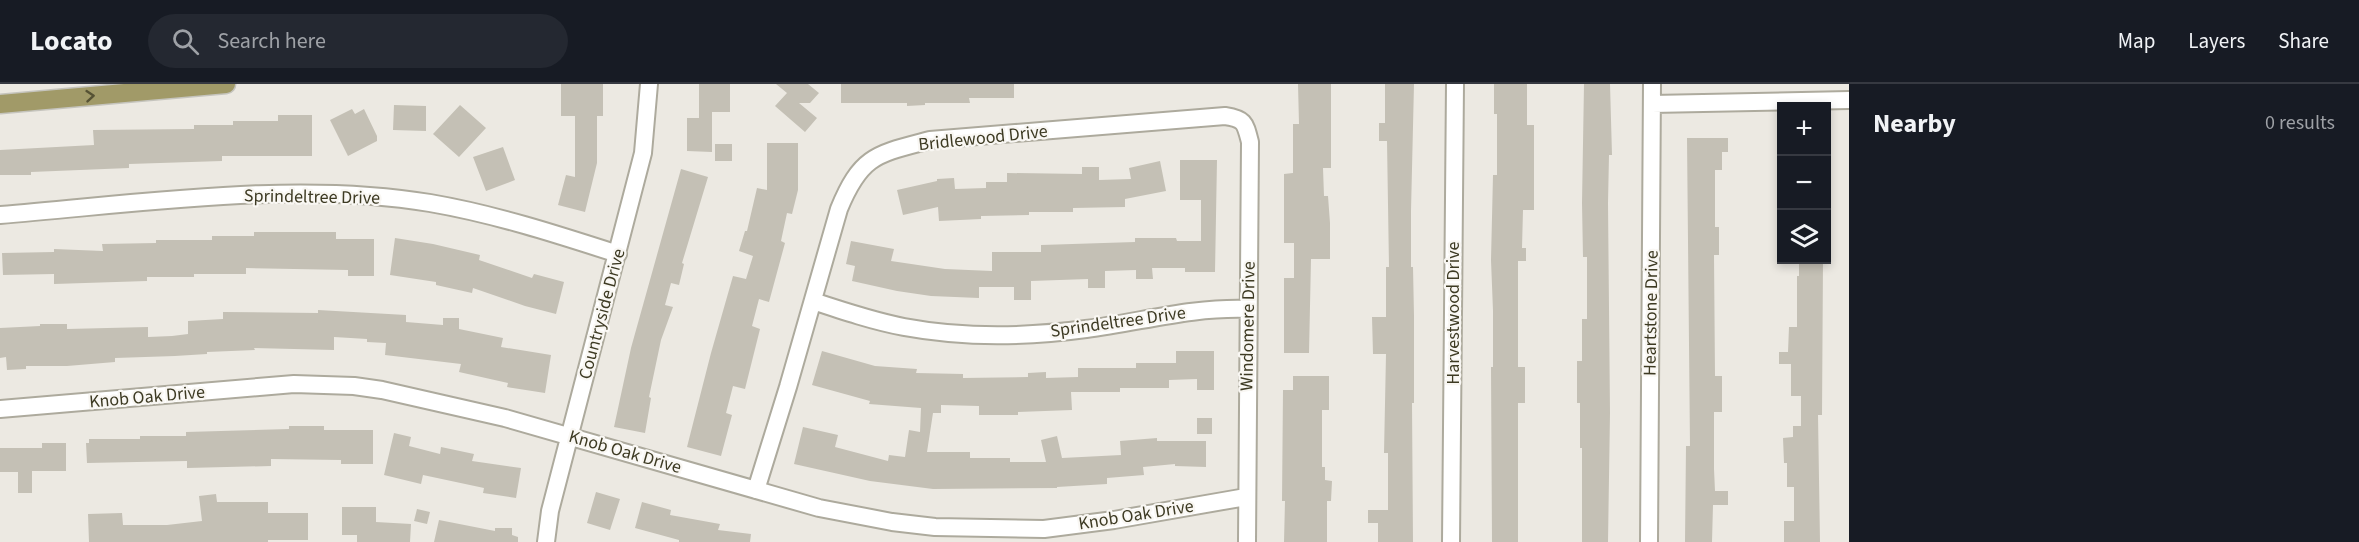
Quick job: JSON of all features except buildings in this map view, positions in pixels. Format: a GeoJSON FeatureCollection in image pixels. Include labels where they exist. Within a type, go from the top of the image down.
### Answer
{"type":"FeatureCollection","features":[{"type":"Feature","properties":{"kind":"main road"},"geometry":{"type":"LineString","coordinates":[[0,104],[31,92],[226,84]]}},
{"type":"Feature","properties":{"kind":"street","name":"Countryside Drive"},"geometry":{"type":"LineString","coordinates":[[546,542],[550,511],[643,153],[649,84]]}},
{"type":"Feature","properties":{"kind":"street","name":"Harvestwood Drive"},"geometry":{"type":"LineString","coordinates":[[1452,542],[1455,84]]}},
{"type":"Feature","properties":{"kind":"street","name":"Heartstone Drive"},"geometry":{"type":"LineString","coordinates":[[1649,542],[1652,84]]}},
{"type":"Feature","properties":{"kind":"street"},"geometry":{"type":"LineString","coordinates":[[1652,104],[1849,100]]}},
{"type":"Feature","properties":{"kind":"street","name":"Bridlewood Drive"},"geometry":{"type":"LineString","coordinates":[[756,490],[839,209],[849,184],[858,171],[888,151],[930,140],[1234,117]]}},
{"type":"Feature","properties":{"kind":"street","name":"Windomere Drive"},"geometry":{"type":"LineString","coordinates":[[1234,117],[1246,125],[1250,142],[1247,542]]}},
{"type":"Feature","properties":{"kind":"street","name":"Sprindeltree Drive"},"geometry":{"type":"LineString","coordinates":[[0,215],[230,196],[337,194],[440,205],[516,221],[618,254]]}},
{"type":"Feature","properties":{"kind":"street","name":"Sprindeltree Drive"},"geometry":{"type":"LineString","coordinates":[[813,301],[857,316],[904,327],[940,332],[1014,334],[1084,330],[1180,312],[1248,309]]}},
{"type":"Feature","properties":{"kind":"street","name":"Knob Oak Drive"},"geometry":{"type":"LineString","coordinates":[[0,409],[294,384],[354,386],[494,415],[819,508],[892,522],[935,527],[1044,529],[1102,522],[1246,497]]}}]}
